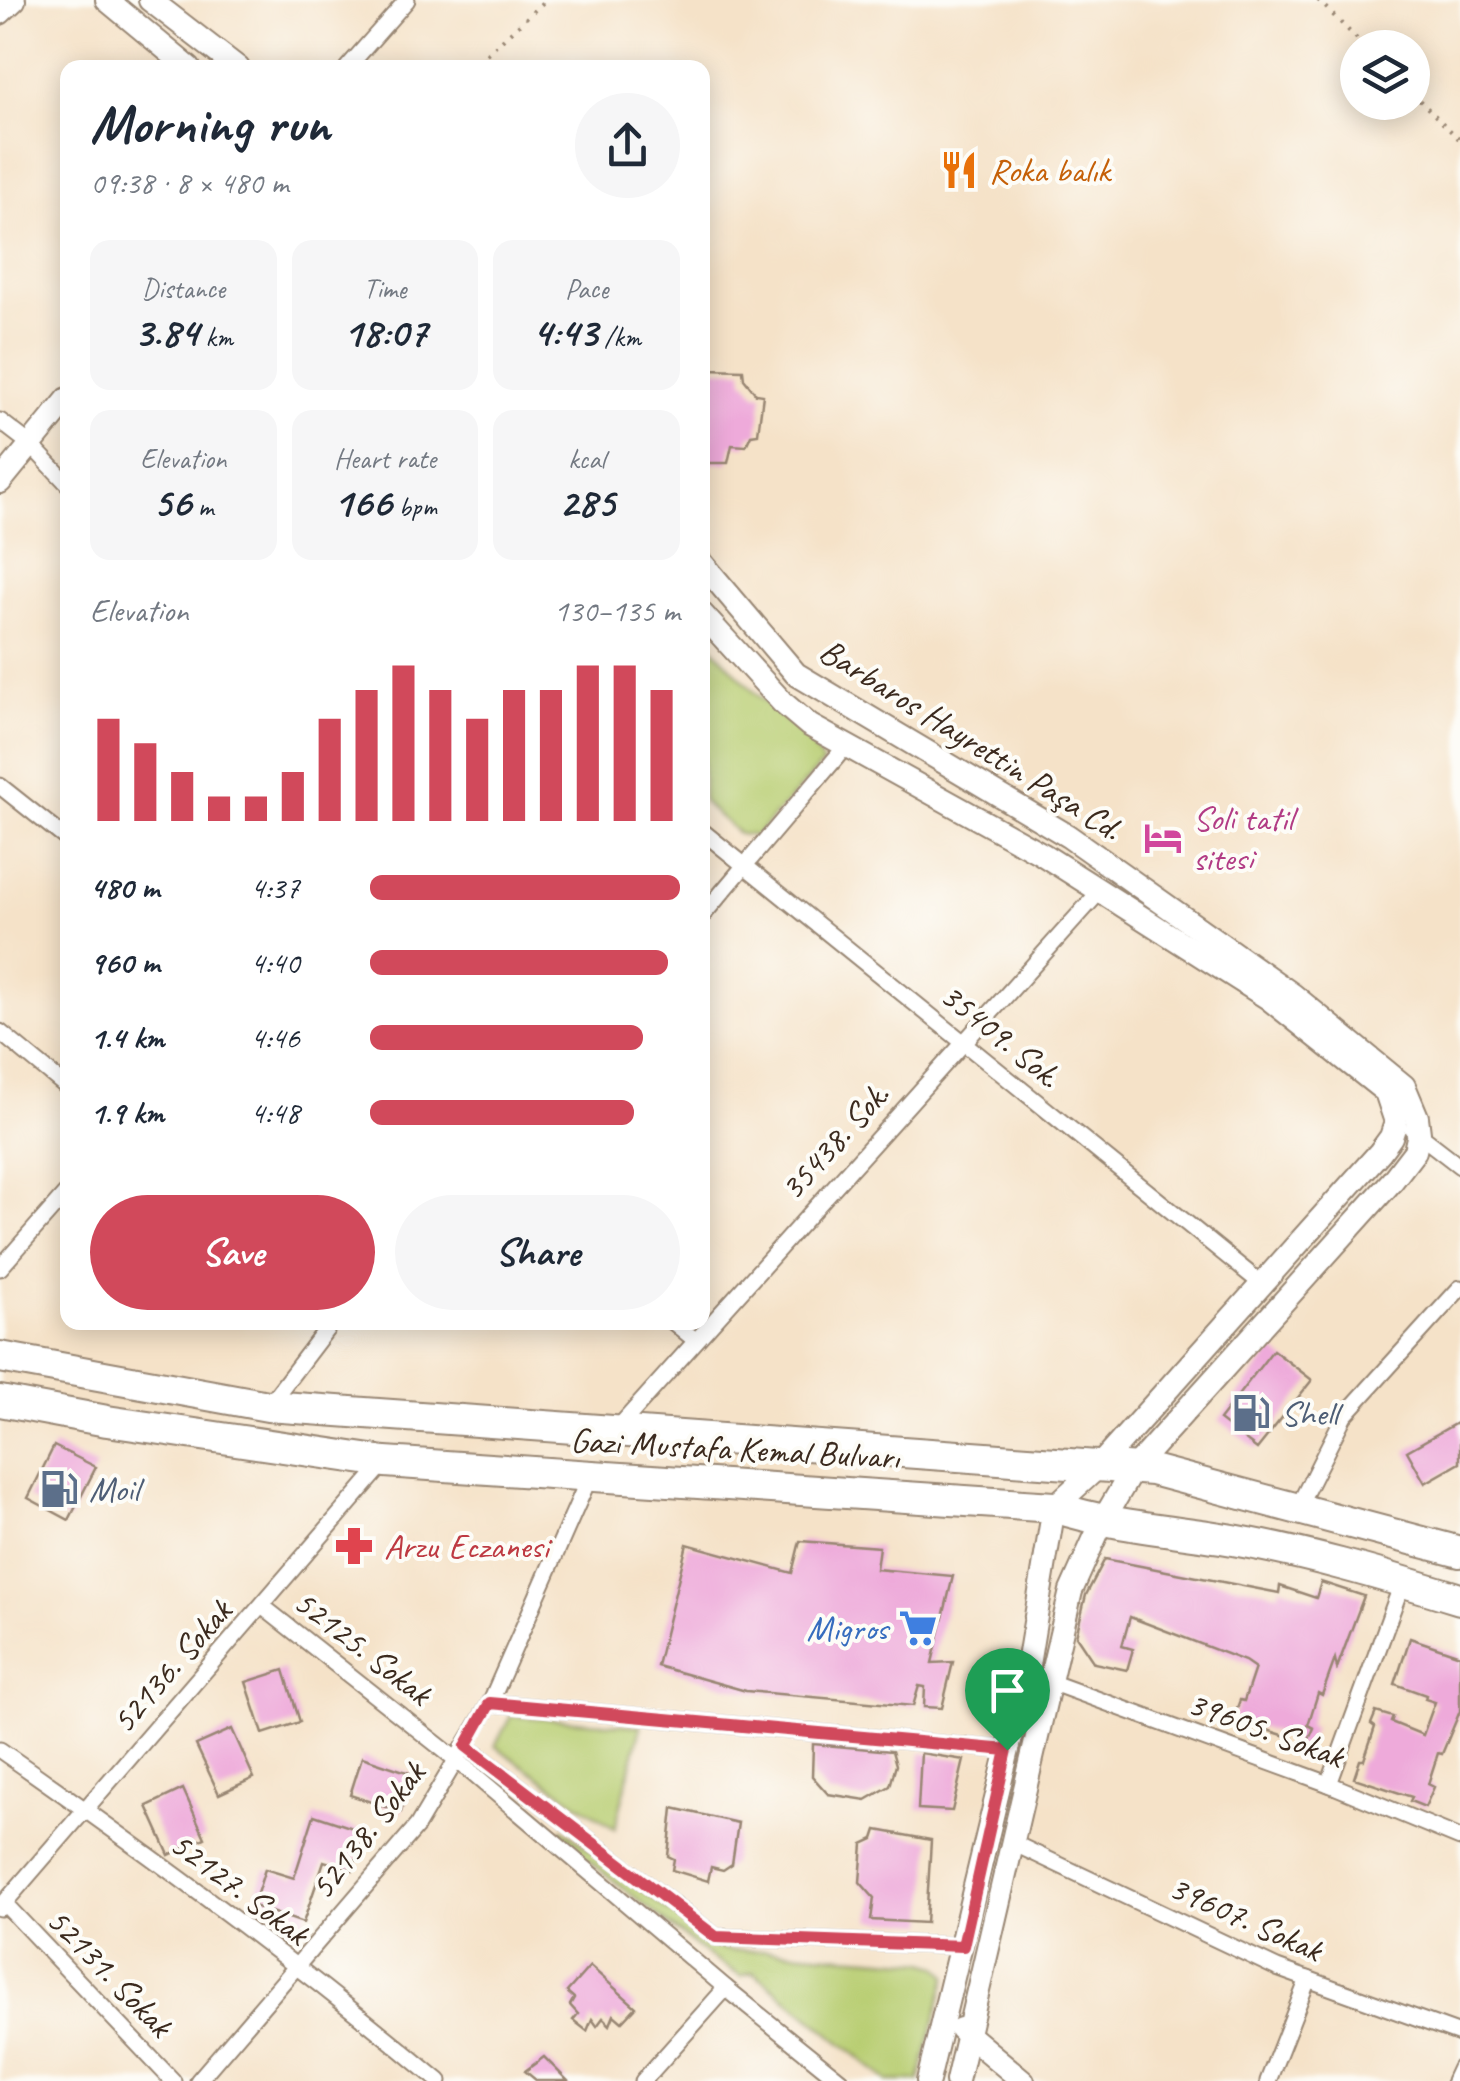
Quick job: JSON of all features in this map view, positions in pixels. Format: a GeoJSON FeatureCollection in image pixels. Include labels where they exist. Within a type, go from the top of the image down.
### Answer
{"type":"FeatureCollection","features":[{"type":"Feature","properties":{"kind":"highway","name":"Gazi Mustafa Kemal Bulvarı"},"geometry":{"type":"LineString","coordinates":[[0,1358],[268,1406],[1152,1470],[1460,1552]]}},
{"type":"Feature","properties":{"kind":"highway","name":"Gazi Mustafa Kemal Bulvarı"},"geometry":{"type":"LineString","coordinates":[[0,1400],[108,1421],[385,1462],[1054,1506],[1102,1522],[1224,1538],[1403,1581],[1460,1599]]}},
{"type":"Feature","properties":{"kind":"street"},"geometry":{"type":"LineString","coordinates":[[0,13],[14,0]]}},
{"type":"Feature","properties":{"kind":"street"},"geometry":{"type":"LineString","coordinates":[[106,0],[179,60]]}},
{"type":"Feature","properties":{"kind":"street"},"geometry":{"type":"LineString","coordinates":[[150,0],[228,60]]}},
{"type":"Feature","properties":{"kind":"street"},"geometry":{"type":"LineString","coordinates":[[354,60],[407,0]]}},
{"type":"Feature","properties":{"kind":"street"},"geometry":{"type":"LineString","coordinates":[[0,482],[60,408]]}},
{"type":"Feature","properties":{"kind":"street"},"geometry":{"type":"LineString","coordinates":[[0,421],[30,444],[60,476]]}},
{"type":"Feature","properties":{"kind":"street","name":"Barbaros Hayrettin Paşa Cd."},"geometry":{"type":"LineString","coordinates":[[710,573],[796,674],[1068,836],[1293,995],[1404,1086],[1417,1117],[1418,1133]]}},
{"type":"Feature","properties":{"kind":"street"},"geometry":{"type":"LineString","coordinates":[[710,623],[783,703],[809,725],[1042,854],[1268,998],[1386,1092],[1396,1122],[1380,1152],[1263,1285],[1100,1466],[1054,1506],[1027,1672],[928,2081]]}},
{"type":"Feature","properties":{"kind":"street"},"geometry":{"type":"LineString","coordinates":[[710,907],[846,746]]}},
{"type":"Feature","properties":{"kind":"street"},"geometry":{"type":"LineString","coordinates":[[0,786],[60,834]]}},
{"type":"Feature","properties":{"kind":"street","name":"35409. Sok."},"geometry":{"type":"LineString","coordinates":[[710,838],[1263,1285]]}},
{"type":"Feature","properties":{"kind":"street","name":"35438. Sok."},"geometry":{"type":"LineString","coordinates":[[710,1322],[1100,890]]}},
{"type":"Feature","properties":{"kind":"street"},"geometry":{"type":"LineString","coordinates":[[0,1032],[60,1081]]}},
{"type":"Feature","properties":{"kind":"street"},"geometry":{"type":"LineString","coordinates":[[1396,1122],[1418,1133],[1460,1166]]}},
{"type":"Feature","properties":{"kind":"street"},"geometry":{"type":"LineString","coordinates":[[957,2081],[1071,1591],[1102,1522],[1133,1468],[1392,1181],[1414,1151],[1418,1133]]}},
{"type":"Feature","properties":{"kind":"street"},"geometry":{"type":"LineString","coordinates":[[0,1268],[60,1200]]}},
{"type":"Feature","properties":{"kind":"street"},"geometry":{"type":"LineString","coordinates":[[1297,1509],[1344,1416],[1460,1288]]}},
{"type":"Feature","properties":{"kind":"street"},"geometry":{"type":"LineString","coordinates":[[268,1406],[326,1330]]}},
{"type":"Feature","properties":{"kind":"street"},"geometry":{"type":"LineString","coordinates":[[682,1330],[694,1340]]}},
{"type":"Feature","properties":{"kind":"street","name":"35438. Sok."},"geometry":{"type":"LineString","coordinates":[[615,1432],[703,1330]]}},
{"type":"Feature","properties":{"kind":"street","name":"52136. Sokak"},"geometry":{"type":"LineString","coordinates":[[2,1906],[385,1462]]}},
{"type":"Feature","properties":{"kind":"street","name":"52138. Sokak"},"geometry":{"type":"LineString","coordinates":[[198,2081],[416,1826],[490,1703],[589,1478]]}},
{"type":"Feature","properties":{"kind":"street"},"geometry":{"type":"LineString","coordinates":[[1328,1784],[1403,1581]]}},
{"type":"Feature","properties":{"kind":"street","name":"52125. Sokak"},"geometry":{"type":"LineString","coordinates":[[262,1606],[462,1754],[726,1988],[842,2081]]}},
{"type":"Feature","properties":{"kind":"street","name":"39605. Sokak"},"geometry":{"type":"LineString","coordinates":[[1050,1682],[1328,1784],[1460,1838]]}},
{"type":"Feature","properties":{"kind":"street"},"geometry":{"type":"LineString","coordinates":[[490,1703],[1007,1750]]}},
{"type":"Feature","properties":{"kind":"street","name":"52127. Sokak"},"geometry":{"type":"LineString","coordinates":[[0,1750],[364,2018],[439,2081]]}},
{"type":"Feature","properties":{"kind":"street"},"geometry":{"type":"LineString","coordinates":[[462,1754],[716,1937],[963,1946]]}},
{"type":"Feature","properties":{"kind":"street","name":"39607. Sokak"},"geometry":{"type":"LineString","coordinates":[[1013,1843],[1277,1968],[1460,2034]]}},
{"type":"Feature","properties":{"kind":"street","name":"52131. Sokak"},"geometry":{"type":"LineString","coordinates":[[2,1906],[173,2081]]}},
{"type":"Feature","properties":{"kind":"street"},"geometry":{"type":"LineString","coordinates":[[1268,2081],[1308,1979]]}},
{"type":"Feature","properties":{"kind":"street"},"geometry":{"type":"LineString","coordinates":[[643,2081],[726,1988]]}},
{"type":"Feature","properties":{"kind":"street"},"geometry":{"type":"LineString","coordinates":[[946,2016],[1024,2081]]}},
{"type":"Feature","properties":{"kind":"street"},"geometry":{"type":"LineString","coordinates":[[1454,2081],[1460,2068]]}},
{"type":"Feature","properties":{"kind":"path"},"geometry":{"type":"LineString","coordinates":[[480,60],[546,0]]}},
{"type":"Feature","properties":{"kind":"path"},"geometry":{"type":"LineString","coordinates":[[1318,0],[1348,30]]}},
{"type":"Feature","properties":{"kind":"path"},"geometry":{"type":"LineString","coordinates":[[1430,111],[1460,140]]}},
{"type":"Feature","properties":{"kind":"green space"},"geometry":{"type":"Polygon","coordinates":[[[710,645],[755,693],[809,739],[823,763],[756,836],[739,834],[710,808],[710,645]]]}},
{"type":"Feature","properties":{"kind":"green space"},"geometry":{"type":"Polygon","coordinates":[[[511,1716],[641,1726],[615,1829],[495,1746],[511,1716]]]}},
{"type":"Feature","properties":{"kind":"green space"},"geometry":{"type":"Polygon","coordinates":[[[563,1829],[714,1946],[731,1951],[763,1950],[939,1966],[947,1975],[919,2081],[888,2081],[754,1972],[741,1976],[708,1956],[558,1836],[563,1829]]]}},
{"type":"Feature","properties":{"kind":"building"},"geometry":{"type":"Polygon","coordinates":[[[710,369],[743,370],[744,379],[756,394],[763,395],[758,434],[751,435],[746,446],[732,445],[728,463],[710,463],[710,369]]]}},
{"type":"Feature","properties":{"kind":"building"},"geometry":{"type":"Polygon","coordinates":[[[1273,1350],[1312,1380],[1257,1449],[1219,1420],[1273,1350]]]}},
{"type":"Feature","properties":{"kind":"building"},"geometry":{"type":"Polygon","coordinates":[[[1460,1421],[1460,1463],[1425,1483],[1407,1451],[1460,1421]]]}},
{"type":"Feature","properties":{"kind":"building"},"geometry":{"type":"Polygon","coordinates":[[[54,1446],[96,1467],[69,1520],[28,1498],[54,1446]]]}},
{"type":"Feature","properties":{"kind":"building"},"geometry":{"type":"Polygon","coordinates":[[[800,1541],[879,1547],[876,1569],[953,1576],[932,1663],[953,1662],[942,1708],[924,1707],[925,1687],[919,1686],[913,1706],[746,1691],[657,1666],[687,1544],[792,1573],[800,1541]]]}},
{"type":"Feature","properties":{"kind":"building"},"geometry":{"type":"Polygon","coordinates":[[[1105,1559],[1279,1593],[1280,1586],[1316,1598],[1321,1582],[1364,1596],[1337,1668],[1335,1659],[1322,1695],[1318,1693],[1308,1725],[1314,1728],[1305,1748],[1289,1742],[1292,1738],[1233,1719],[1255,1668],[1245,1661],[1130,1617],[1122,1646],[1133,1649],[1127,1670],[1094,1663],[1076,1636],[1086,1595],[1105,1559]]]}},
{"type":"Feature","properties":{"kind":"building"},"geometry":{"type":"Polygon","coordinates":[[[1410,1638],[1460,1655],[1460,1711],[1442,1754],[1438,1753],[1428,1784],[1434,1787],[1425,1807],[1410,1801],[1412,1797],[1354,1778],[1375,1727],[1371,1724],[1376,1712],[1423,1735],[1435,1702],[1395,1684],[1410,1638]]]}},
{"type":"Feature","properties":{"kind":"building"},"geometry":{"type":"Polygon","coordinates":[[[284,1670],[300,1722],[263,1734],[246,1682],[284,1670]]]}},
{"type":"Feature","properties":{"kind":"building"},"geometry":{"type":"Polygon","coordinates":[[[232,1729],[254,1778],[219,1794],[196,1745],[232,1729]]]}},
{"type":"Feature","properties":{"kind":"building"},"geometry":{"type":"Polygon","coordinates":[[[813,1744],[892,1751],[896,1765],[890,1786],[866,1800],[828,1794],[812,1776],[813,1744]]]}},
{"type":"Feature","properties":{"kind":"building"},"geometry":{"type":"Polygon","coordinates":[[[921,1753],[964,1760],[952,1811],[918,1809],[921,1753]]]}},
{"type":"Feature","properties":{"kind":"building"},"geometry":{"type":"Polygon","coordinates":[[[362,1757],[413,1774],[401,1812],[350,1795],[362,1757]]]}},
{"type":"Feature","properties":{"kind":"building"},"geometry":{"type":"Polygon","coordinates":[[[183,1789],[205,1838],[169,1855],[147,1806],[183,1789]]]}},
{"type":"Feature","properties":{"kind":"building"},"geometry":{"type":"Polygon","coordinates":[[[673,1808],[738,1823],[732,1864],[723,1870],[711,1867],[708,1881],[672,1870],[674,1859],[668,1856],[673,1808]]]}},
{"type":"Feature","properties":{"kind":"building"},"geometry":{"type":"Polygon","coordinates":[[[314,1815],[365,1832],[353,1870],[324,1861],[303,1923],[253,1906],[265,1869],[294,1878],[314,1815]]]}},
{"type":"Feature","properties":{"kind":"building"},"geometry":{"type":"Polygon","coordinates":[[[877,1830],[931,1840],[926,1923],[871,1920],[874,1898],[860,1882],[863,1844],[874,1839],[877,1830]]]}},
{"type":"Feature","properties":{"kind":"building"},"geometry":{"type":"Polygon","coordinates":[[[590,1966],[636,2007],[622,2022],[614,2015],[610,2025],[603,2018],[597,2026],[592,2019],[587,2031],[573,2020],[578,2014],[570,2005],[574,1998],[567,1992],[590,1966]]]}},
{"type":"Feature","properties":{"kind":"building"},"geometry":{"type":"Polygon","coordinates":[[[544,2057],[568,2081],[537,2081],[525,2071],[544,2057]]]}},
{"type":"Feature","properties":{"kind":"place","name":"Roka balık"},"geometry":{"type":"Point","coordinates":[959,170]}},
{"type":"Feature","properties":{"kind":"place","name":"Soli tatil sitesi"},"geometry":{"type":"Point","coordinates":[1163,838]}},
{"type":"Feature","properties":{"kind":"place","name":"Shell"},"geometry":{"type":"Point","coordinates":[1251,1413]}},
{"type":"Feature","properties":{"kind":"place","name":"Moil"},"geometry":{"type":"Point","coordinates":[59,1489]}},
{"type":"Feature","properties":{"kind":"place","name":"Arzu Eczanesi"},"geometry":{"type":"Point","coordinates":[354,1546]}},
{"type":"Feature","properties":{"kind":"place","name":"Migros"},"geometry":{"type":"Point","coordinates":[918,1628]}},
{"type":"Feature","properties":{"kind":"route"},"geometry":{"type":"LineString","coordinates":[[490,1703],[1007,1750],[963,1946],[716,1937],[466,1746],[490,1703]]}}]}
